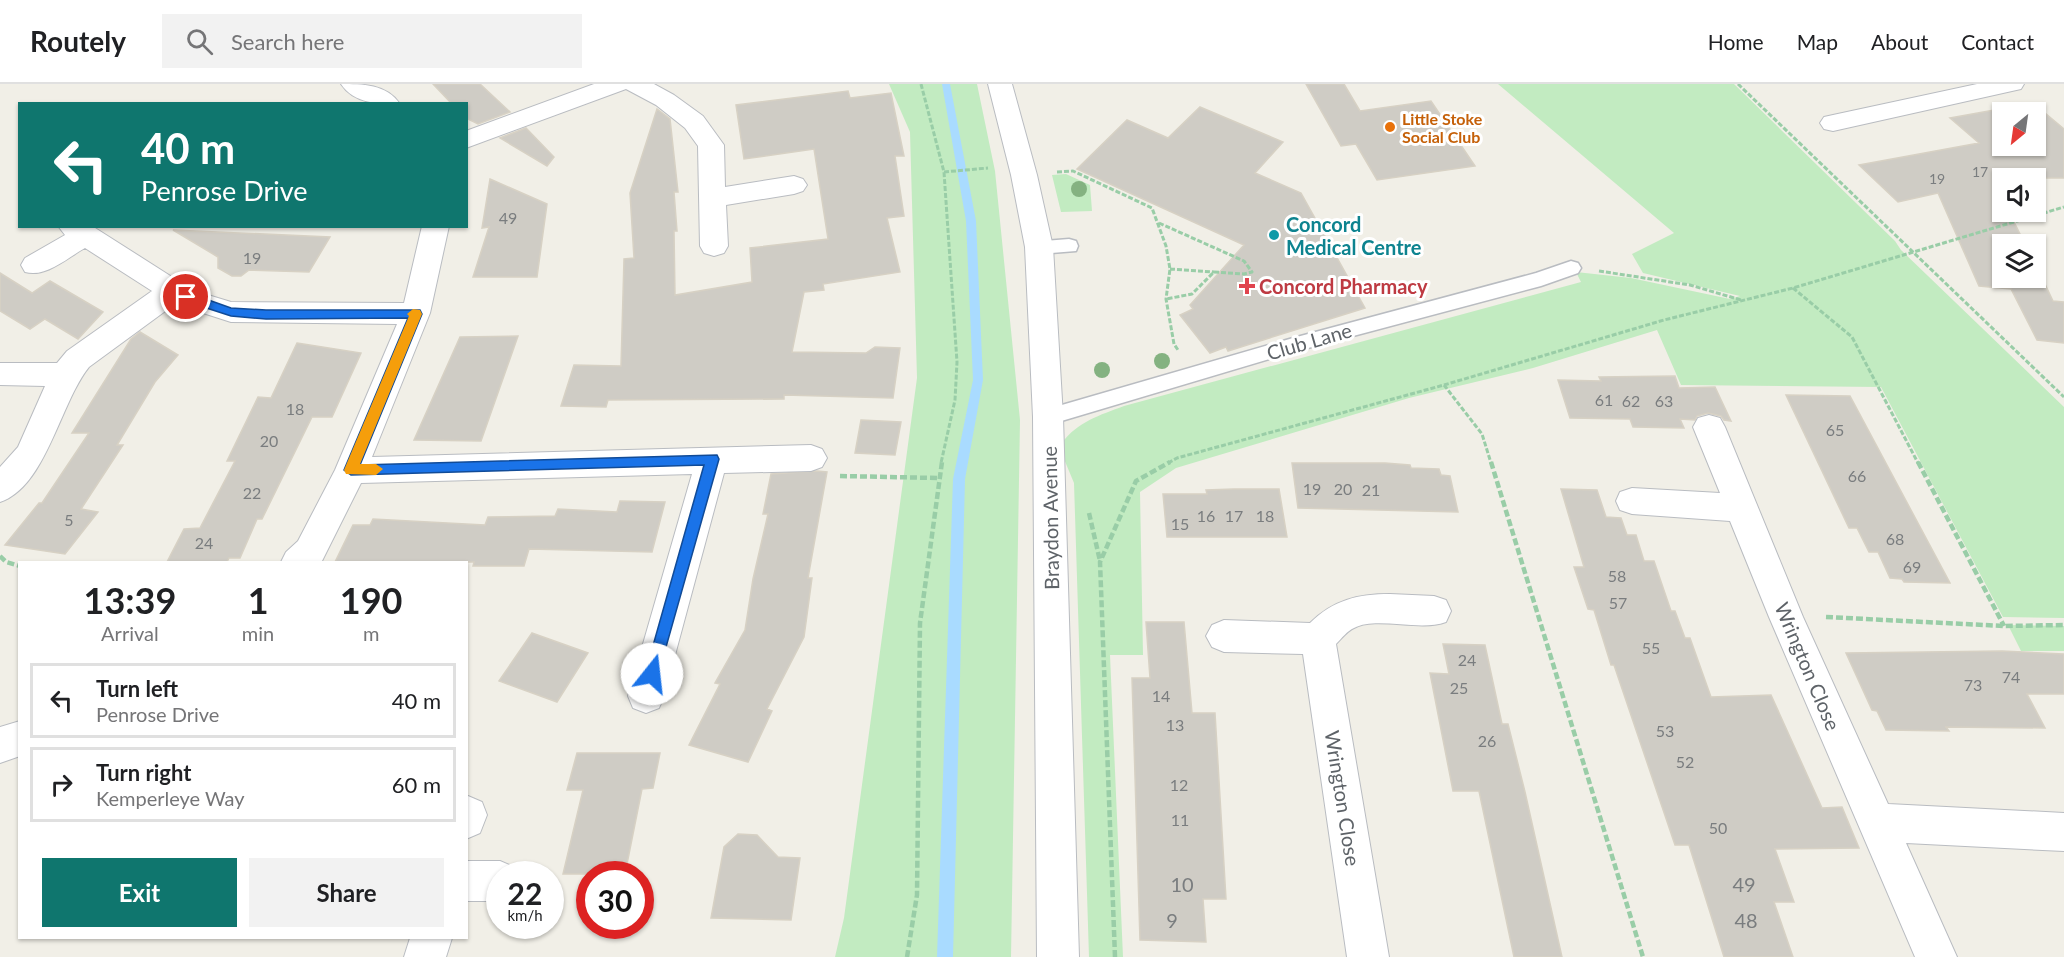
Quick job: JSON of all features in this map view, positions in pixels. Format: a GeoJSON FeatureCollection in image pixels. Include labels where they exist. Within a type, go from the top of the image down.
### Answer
{"type":"FeatureCollection","features":[{"type":"Feature","properties":{"kind":"street"},"geometry":{"type":"LineString","coordinates":[[353,84],[384,102]]}},
{"type":"Feature","properties":{"kind":"street"},"geometry":{"type":"LineString","coordinates":[[468,139],[616,84]]}},
{"type":"Feature","properties":{"kind":"street"},"geometry":{"type":"LineString","coordinates":[[635,84],[665,100],[694,122],[711,145],[714,246]]}},
{"type":"Feature","properties":{"kind":"street","name":"Braydon Avenue"},"geometry":{"type":"LineString","coordinates":[[1000,84],[1024,175],[1054,246],[1048,417],[1058,957]]}},
{"type":"Feature","properties":{"kind":"street"},"geometry":{"type":"LineString","coordinates":[[1897,84],[1920,104]]}},
{"type":"Feature","properties":{"kind":"street"},"geometry":{"type":"LineString","coordinates":[[1833,123],[2012,84]]}},
{"type":"Feature","properties":{"kind":"street"},"geometry":{"type":"LineString","coordinates":[[712,198],[794,185]]}},
{"type":"Feature","properties":{"kind":"street"},"geometry":{"type":"LineString","coordinates":[[299,561],[310,551],[351,470],[416,314],[436,228]]}},
{"type":"Feature","properties":{"kind":"street"},"geometry":{"type":"LineString","coordinates":[[35,265],[78,231],[173,291],[199,303],[231,312],[416,314]]}},
{"type":"Feature","properties":{"kind":"street"},"geometry":{"type":"LineString","coordinates":[[0,489],[30,454],[65,375],[78,359],[173,291]]}},
{"type":"Feature","properties":{"kind":"street"},"geometry":{"type":"LineString","coordinates":[[0,374],[65,375]]}},
{"type":"Feature","properties":{"kind":"street","name":"Wrington Close"},"geometry":{"type":"LineString","coordinates":[[1709,427],[1786,617],[1936,957]]}},
{"type":"Feature","properties":{"kind":"street"},"geometry":{"type":"LineString","coordinates":[[351,470],[811,458]]}},
{"type":"Feature","properties":{"kind":"street"},"geometry":{"type":"LineString","coordinates":[[646,696],[712,459]]}},
{"type":"Feature","properties":{"kind":"street"},"geometry":{"type":"LineString","coordinates":[[1632,501],[1742,508]]}},
{"type":"Feature","properties":{"kind":"street"},"geometry":{"type":"LineString","coordinates":[[1224,636],[1318,639],[1336,620],[1348,613],[1367,610],[1434,611]]}},
{"type":"Feature","properties":{"kind":"street","name":"Wrington Close"},"geometry":{"type":"LineString","coordinates":[[1318,639],[1368,957]]}},
{"type":"Feature","properties":{"kind":"street"},"geometry":{"type":"LineString","coordinates":[[0,747],[18,739]]}},
{"type":"Feature","properties":{"kind":"street"},"geometry":{"type":"LineString","coordinates":[[1876,822],[2064,832]]}},
{"type":"Feature","properties":{"kind":"street"},"geometry":{"type":"LineString","coordinates":[[468,881],[486,881]]}},
{"type":"Feature","properties":{"kind":"street"},"geometry":{"type":"LineString","coordinates":[[425,957],[431,939]]}},
{"type":"Feature","properties":{"kind":"lane","name":"Club Lane"},"geometry":{"type":"LineString","coordinates":[[1048,417],[1192,374],[1541,279],[1571,268]]}},
{"type":"Feature","properties":{"kind":"path"},"geometry":{"type":"LineString","coordinates":[[907,957],[916,895],[920,623],[938,478],[955,400],[957,362],[944,172],[921,84]]}},
{"type":"Feature","properties":{"kind":"path"},"geometry":{"type":"LineString","coordinates":[[1738,84],[2064,398]]}},
{"type":"Feature","properties":{"kind":"path"},"geometry":{"type":"LineString","coordinates":[[944,172],[975,169]]}},
{"type":"Feature","properties":{"kind":"path"},"geometry":{"type":"LineString","coordinates":[[1024,175],[1072,171],[1152,208],[1159,222],[1170,269],[1166,299],[1174,344],[1192,374]]}},
{"type":"Feature","properties":{"kind":"path"},"geometry":{"type":"LineString","coordinates":[[1115,957],[1100,562],[1136,481],[1177,458],[1444,385],[1664,320],[1793,288],[2064,207]]}},
{"type":"Feature","properties":{"kind":"path"},"geometry":{"type":"LineString","coordinates":[[1159,222],[1244,261],[1252,272],[1244,274],[1170,269]]}},
{"type":"Feature","properties":{"kind":"path"},"geometry":{"type":"LineString","coordinates":[[1571,268],[1690,285],[1743,300]]}},
{"type":"Feature","properties":{"kind":"path"},"geometry":{"type":"LineString","coordinates":[[1166,299],[1192,294],[1214,272]]}},
{"type":"Feature","properties":{"kind":"path"},"geometry":{"type":"LineString","coordinates":[[1793,288],[1852,337],[2004,626]]}},
{"type":"Feature","properties":{"kind":"path"},"geometry":{"type":"LineString","coordinates":[[1444,385],[1482,434],[1643,957]]}},
{"type":"Feature","properties":{"kind":"path"},"geometry":{"type":"LineString","coordinates":[[811,458],[836,476],[938,478]]}},
{"type":"Feature","properties":{"kind":"path"},"geometry":{"type":"LineString","coordinates":[[0,556],[6,562],[18,565]]}},
{"type":"Feature","properties":{"kind":"path"},"geometry":{"type":"LineString","coordinates":[[1786,617],[2004,626],[2064,625]]}},
{"type":"Feature","properties":{"kind":"green space"},"geometry":{"type":"Polygon","coordinates":[[[889,84],[977,84],[995,171],[1020,420],[1011,957],[835,957],[844,918],[917,378],[910,132],[889,84]]]}},
{"type":"Feature","properties":{"kind":"green space"},"geometry":{"type":"Polygon","coordinates":[[[1498,84],[1734,84],[1895,241],[1901,250],[2064,407],[2064,618],[2003,617],[1881,387],[1681,385],[1657,330],[1533,368],[1409,398],[1176,468],[1140,492],[1143,655],[1110,655],[1123,957],[1089,957],[1074,483],[1064,459],[1062,443],[1068,436],[1082,424],[1124,406],[1581,282],[1576,272],[1631,278],[1730,299],[1740,296],[1643,273],[1632,254],[1674,233],[1498,84]]]}},
{"type":"Feature","properties":{"kind":"green space"},"geometry":{"type":"Polygon","coordinates":[[[1066,174],[1090,185],[1092,211],[1061,212],[1052,175],[1066,174]]]}},
{"type":"Feature","properties":{"kind":"green space"},"geometry":{"type":"Polygon","coordinates":[[[2008,625],[2064,626],[2064,651],[2021,651],[2008,625]]]}},
{"type":"Feature","properties":{"kind":"building"},"geometry":{"type":"Polygon","coordinates":[[[433,84],[480,84],[510,112],[478,124],[468,119],[468,102],[450,102],[433,84]]]}},
{"type":"Feature","properties":{"kind":"building","name":"Little Stoke Social Club"},"geometry":{"type":"Polygon","coordinates":[[[1306,84],[1344,84],[1360,111],[1431,101],[1475,166],[1377,180],[1356,144],[1341,146],[1306,84]]]}},
{"type":"Feature","properties":{"kind":"building"},"geometry":{"type":"Polygon","coordinates":[[[848,91],[850,98],[891,93],[904,156],[895,156],[904,216],[887,218],[900,272],[823,284],[824,290],[804,292],[792,352],[866,353],[875,347],[900,348],[893,398],[784,395],[784,399],[608,400],[606,407],[561,406],[574,365],[621,366],[624,259],[634,258],[630,193],[657,109],[670,119],[678,192],[674,192],[677,231],[674,231],[675,295],[752,282],[750,248],[828,239],[814,149],[744,159],[736,105],[848,91]]]}},
{"type":"Feature","properties":{"kind":"building","name":"Concord Medical Centre"},"geometry":{"type":"Polygon","coordinates":[[[1200,107],[1283,142],[1255,173],[1301,193],[1365,308],[1228,351],[1226,347],[1210,353],[1180,315],[1193,309],[1190,305],[1244,245],[1077,169],[1127,120],[1168,138],[1200,107]]]}},
{"type":"Feature","properties":{"kind":"building"},"geometry":{"type":"Polygon","coordinates":[[[1992,110],[1992,156],[2046,156],[2046,114],[2064,129],[2064,178],[2046,178],[2046,168],[1992,168],[1992,222],[2014,222],[2020,234],[1992,234],[1992,287],[1979,286],[1938,193],[1898,202],[1859,165],[1979,143],[1950,118],[1992,110]]]}},
{"type":"Feature","properties":{"kind":"building"},"geometry":{"type":"Polygon","coordinates":[[[526,128],[554,157],[547,166],[500,138],[526,128]]]}},
{"type":"Feature","properties":{"kind":"building"},"geometry":{"type":"Polygon","coordinates":[[[490,179],[547,204],[537,277],[473,277],[489,227],[482,228],[490,179]]]}},
{"type":"Feature","properties":{"kind":"building"},"geometry":{"type":"Polygon","coordinates":[[[173,230],[330,237],[309,272],[249,270],[241,276],[232,276],[218,268],[218,257],[173,230]]]}},
{"type":"Feature","properties":{"kind":"building"},"geometry":{"type":"Polygon","coordinates":[[[0,273],[32,293],[50,281],[103,312],[78,339],[45,319],[30,329],[0,311],[0,273]]]}},
{"type":"Feature","properties":{"kind":"building"},"geometry":{"type":"Polygon","coordinates":[[[2046,286],[2053,301],[2064,302],[2064,343],[2037,340],[2011,289],[2000,288],[2046,288],[2046,286]]]}},
{"type":"Feature","properties":{"kind":"building"},"geometry":{"type":"Polygon","coordinates":[[[140,332],[178,355],[155,382],[117,445],[123,445],[81,509],[98,512],[65,554],[5,545],[39,503],[42,503],[89,433],[72,433],[131,339],[140,332]]]}},
{"type":"Feature","properties":{"kind":"building"},"geometry":{"type":"Polygon","coordinates":[[[518,336],[481,441],[414,440],[460,337],[518,336]]]}},
{"type":"Feature","properties":{"kind":"building"},"geometry":{"type":"Polygon","coordinates":[[[297,343],[361,353],[332,417],[312,417],[262,519],[257,519],[240,558],[229,558],[228,561],[168,561],[184,529],[200,528],[235,461],[227,461],[258,397],[271,398],[297,343]]]}},
{"type":"Feature","properties":{"kind":"building"},"geometry":{"type":"Polygon","coordinates":[[[1675,376],[1679,388],[1715,387],[1731,421],[1708,413],[1697,416],[1695,420],[1680,419],[1684,428],[1633,427],[1630,419],[1570,418],[1558,380],[1601,381],[1599,377],[1675,376]]]}},
{"type":"Feature","properties":{"kind":"building"},"geometry":{"type":"Polygon","coordinates":[[[1786,395],[1850,396],[1950,583],[1904,582],[1902,579],[1890,578],[1878,552],[1869,552],[1857,528],[1849,528],[1786,395]]]}},
{"type":"Feature","properties":{"kind":"building"},"geometry":{"type":"Polygon","coordinates":[[[861,420],[901,422],[895,455],[855,453],[861,420]]]}},
{"type":"Feature","properties":{"kind":"building"},"geometry":{"type":"Polygon","coordinates":[[[1292,463],[1385,463],[1410,465],[1411,468],[1439,469],[1441,475],[1450,476],[1458,512],[1298,508],[1292,463]]]}},
{"type":"Feature","properties":{"kind":"building"},"geometry":{"type":"Polygon","coordinates":[[[827,472],[808,578],[812,578],[804,637],[767,709],[772,711],[748,762],[689,745],[720,684],[715,683],[745,630],[753,579],[768,514],[763,514],[771,474],[827,472]]]}},
{"type":"Feature","properties":{"kind":"building"},"geometry":{"type":"Polygon","coordinates":[[[1279,489],[1287,537],[1167,537],[1163,494],[1207,494],[1206,490],[1279,489]]]}},
{"type":"Feature","properties":{"kind":"building"},"geometry":{"type":"Polygon","coordinates":[[[1561,489],[1597,490],[1606,517],[1621,518],[1627,535],[1636,535],[1644,561],[1654,561],[1671,611],[1675,611],[1685,638],[1690,638],[1711,697],[1771,695],[1822,808],[1842,807],[1859,848],[1775,849],[1794,902],[1774,902],[1793,957],[1724,957],[1689,845],[1675,845],[1614,665],[1611,665],[1594,610],[1588,609],[1574,567],[1584,567],[1561,489]]]}},
{"type":"Feature","properties":{"kind":"building"},"geometry":{"type":"Polygon","coordinates":[[[620,501],[665,502],[652,552],[529,549],[524,566],[473,566],[474,562],[468,561],[335,561],[353,525],[370,525],[373,519],[485,525],[488,517],[555,516],[558,509],[617,512],[620,501]]]}},
{"type":"Feature","properties":{"kind":"building"},"geometry":{"type":"Polygon","coordinates":[[[1146,622],[1184,622],[1192,713],[1215,713],[1226,899],[1203,899],[1206,942],[1140,940],[1132,678],[1150,678],[1146,622]]]}},
{"type":"Feature","properties":{"kind":"building"},"geometry":{"type":"Polygon","coordinates":[[[532,633],[588,653],[557,702],[499,681],[532,633]]]}},
{"type":"Feature","properties":{"kind":"building"},"geometry":{"type":"Polygon","coordinates":[[[1443,644],[1485,645],[1502,724],[1508,724],[1525,792],[1562,957],[1514,957],[1479,791],[1453,791],[1430,673],[1449,674],[1443,644]]]}},
{"type":"Feature","properties":{"kind":"building"},"geometry":{"type":"Polygon","coordinates":[[[2002,651],[2064,654],[2064,694],[2027,694],[2045,728],[1946,727],[1949,731],[1886,730],[1877,711],[1872,710],[1846,653],[2002,651]]]}},
{"type":"Feature","properties":{"kind":"building"},"geometry":{"type":"Polygon","coordinates":[[[577,753],[660,753],[653,788],[642,789],[628,861],[576,861],[576,874],[564,874],[583,790],[567,790],[577,753]]]}},
{"type":"Feature","properties":{"kind":"building"},"geometry":{"type":"Polygon","coordinates":[[[738,834],[757,835],[778,857],[800,858],[791,920],[711,918],[724,847],[738,834]]]}},
{"type":"Feature","properties":{"kind":"waterway"},"geometry":{"type":"LineString","coordinates":[[945,957],[959,479],[978,380],[971,221],[946,84]]}},
{"type":"Feature","properties":{"kind":"slow traffic"},"geometry":{"type":"LineString","coordinates":[[376,469],[351,470],[416,314],[413,314]]}},
{"type":"Feature","properties":{"kind":"place","name":"Little Stoke Social Club"},"geometry":{"type":"Point","coordinates":[1390,127]}},
{"type":"Feature","properties":{"kind":"place","name":"Concord Medical Centre"},"geometry":{"type":"Point","coordinates":[1274,235]}},
{"type":"Feature","properties":{"kind":"place","name":"Concord Pharmacy"},"geometry":{"type":"Point","coordinates":[1247,286]}},
{"type":"Feature","properties":{"kind":"route"},"geometry":{"type":"LineString","coordinates":[[186,297],[231,312],[416,314],[351,470],[712,459],[652,674]]}}]}
